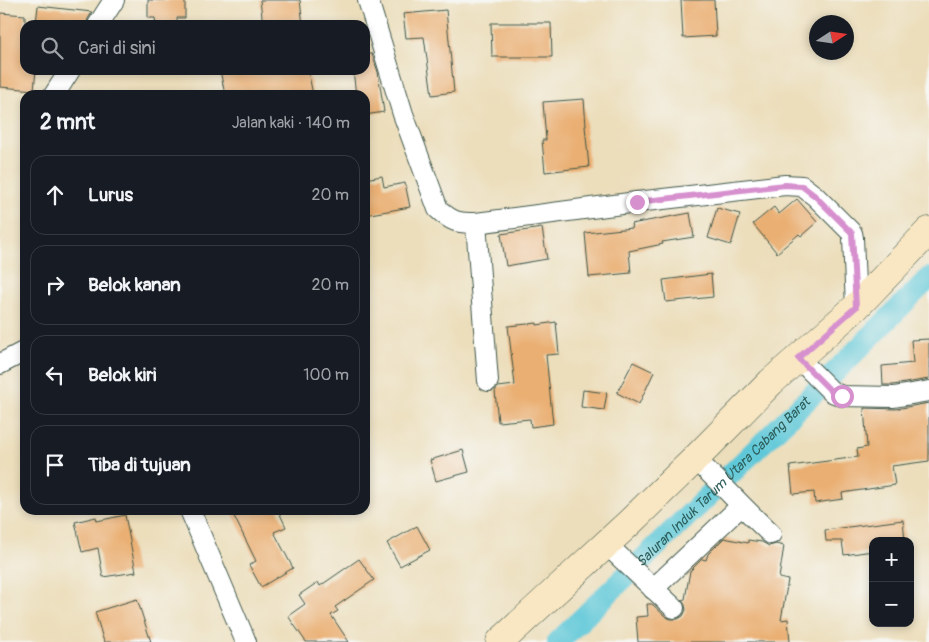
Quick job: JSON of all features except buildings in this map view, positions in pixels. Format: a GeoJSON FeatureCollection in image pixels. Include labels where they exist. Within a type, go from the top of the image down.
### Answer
{"type":"FeatureCollection","features":[{"type":"Feature","properties":{"kind":"street"},"geometry":{"type":"LineString","coordinates":[[101,20],[114,0]]}},
{"type":"Feature","properties":{"kind":"street"},"geometry":{"type":"LineString","coordinates":[[368,0],[403,114],[438,209],[449,219],[460,223],[476,223],[785,185],[802,186],[815,196],[852,233],[856,307]]}},
{"type":"Feature","properties":{"kind":"street"},"geometry":{"type":"LineString","coordinates":[[57,90],[67,75]]}},
{"type":"Feature","properties":{"kind":"street"},"geometry":{"type":"LineString","coordinates":[[476,223],[488,381]]}},
{"type":"Feature","properties":{"kind":"street"},"geometry":{"type":"LineString","coordinates":[[500,642],[614,552],[704,467],[771,382],[803,363],[929,231]]}},
{"type":"Feature","properties":{"kind":"street"},"geometry":{"type":"LineString","coordinates":[[0,364],[20,354]]}},
{"type":"Feature","properties":{"kind":"street"},"geometry":{"type":"LineString","coordinates":[[803,363],[832,392],[842,396],[894,397],[929,391]]}},
{"type":"Feature","properties":{"kind":"street"},"geometry":{"type":"LineString","coordinates":[[704,467],[771,534]]}},
{"type":"Feature","properties":{"kind":"street"},"geometry":{"type":"LineString","coordinates":[[652,588],[740,504]]}},
{"type":"Feature","properties":{"kind":"street"},"geometry":{"type":"LineString","coordinates":[[192,515],[246,642]]}},
{"type":"Feature","properties":{"kind":"street"},"geometry":{"type":"LineString","coordinates":[[614,552],[674,608]]}},
{"type":"Feature","properties":{"kind":"waterway","name":"Saluran Induk Tarum Utara Cabang Barat"},"geometry":{"type":"LineString","coordinates":[[558,642],[815,392],[929,278]]}},
{"type":"Feature","properties":{"kind":"route"},"geometry":{"type":"LineString","coordinates":[[637,202],[785,185],[802,186],[815,196],[852,233],[856,307],[798,358],[832,392],[842,396]]}}]}
